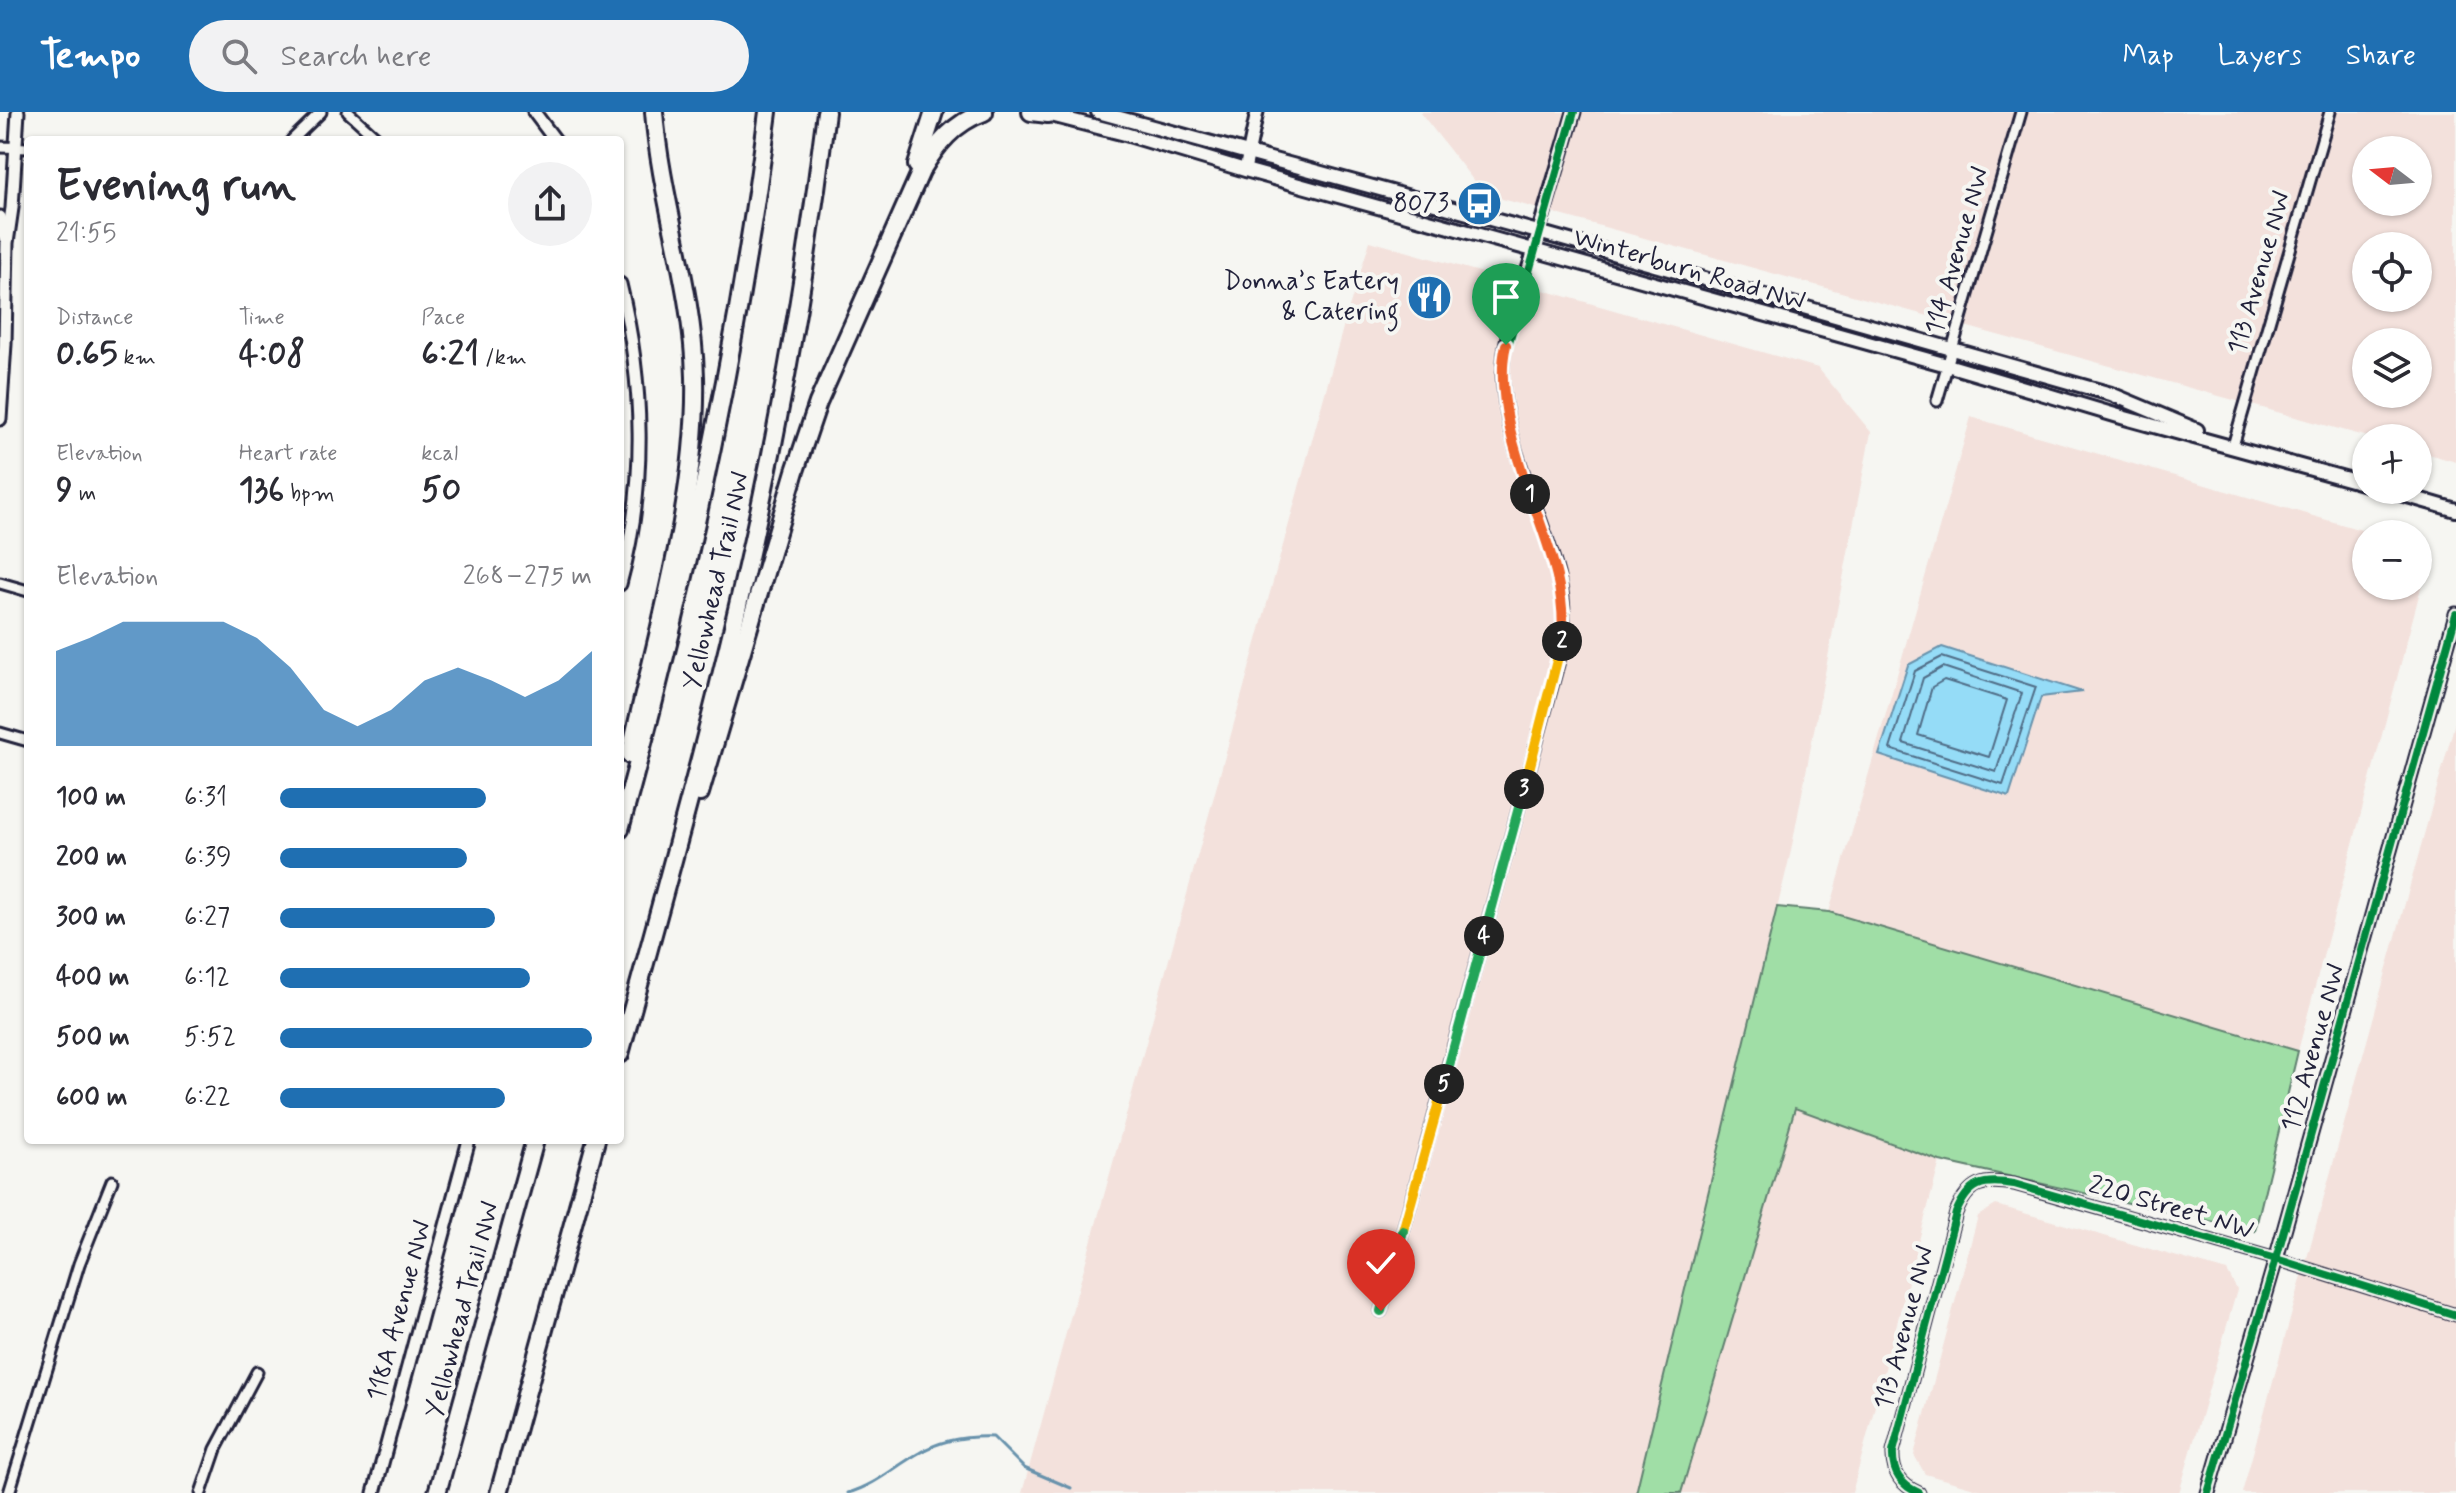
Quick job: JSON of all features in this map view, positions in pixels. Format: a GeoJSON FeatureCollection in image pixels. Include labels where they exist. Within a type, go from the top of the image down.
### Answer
{"type":"FeatureCollection","features":[{"type":"Feature","properties":{"kind":"highway"},"geometry":{"type":"LineString","coordinates":[[643,112],[664,187]]}},
{"type":"Feature","properties":{"kind":"highway"},"geometry":{"type":"LineString","coordinates":[[624,782],[671,571],[695,427],[691,329],[664,187],[654,112]]}},
{"type":"Feature","properties":{"kind":"highway","name":"Yellowhead Trail NW"},"geometry":{"type":"LineString","coordinates":[[624,815],[657,695],[699,517],[733,345],[768,112]]}},
{"type":"Feature","properties":{"kind":"highway","name":"Yellowhead Trail NW"},"geometry":{"type":"LineString","coordinates":[[624,1039],[705,738],[760,508],[808,246],[826,112]]}},
{"type":"Feature","properties":{"kind":"highway"},"geometry":{"type":"LineString","coordinates":[[899,220],[934,112]]}},
{"type":"Feature","properties":{"kind":"highway"},"geometry":{"type":"LineString","coordinates":[[669,876],[707,775],[818,403],[921,171],[942,139],[962,123],[984,112]]}},
{"type":"Feature","properties":{"kind":"highway","name":"Yellowhead Trail NW"},"geometry":{"type":"LineString","coordinates":[[437,1493],[534,1144]]}},
{"type":"Feature","properties":{"kind":"highway"},"geometry":{"type":"LineString","coordinates":[[499,1493],[595,1144]]}},
{"type":"Feature","properties":{"kind":"main road","name":"Winterburn Road NW"},"geometry":{"type":"LineString","coordinates":[[1098,112],[2111,394],[2233,446]]}},
{"type":"Feature","properties":{"kind":"main road","name":"Winterburn Road NW"},"geometry":{"type":"LineString","coordinates":[[1040,113],[1125,134],[2352,480]]}},
{"type":"Feature","properties":{"kind":"main road"},"geometry":{"type":"LineString","coordinates":[[2432,503],[2456,510]]}},
{"type":"Feature","properties":{"kind":"street"},"geometry":{"type":"LineString","coordinates":[[0,419],[7,243],[22,147],[18,112]]}},
{"type":"Feature","properties":{"kind":"street"},"geometry":{"type":"LineString","coordinates":[[296,136],[321,112]]}},
{"type":"Feature","properties":{"kind":"street"},"geometry":{"type":"LineString","coordinates":[[348,112],[375,136]]}},
{"type":"Feature","properties":{"kind":"street"},"geometry":{"type":"LineString","coordinates":[[534,112],[552,136]]}},
{"type":"Feature","properties":{"kind":"street"},"geometry":{"type":"LineString","coordinates":[[1245,170],[1257,112]]}},
{"type":"Feature","properties":{"kind":"street"},"geometry":{"type":"LineString","coordinates":[[1381,1311],[1562,650],[1565,615],[1561,583],[1522,472],[1502,387],[1502,359],[1574,112]]}},
{"type":"Feature","properties":{"kind":"street","name":"114 Avenue NW"},"geometry":{"type":"LineString","coordinates":[[1937,401],[2021,112]]}},
{"type":"Feature","properties":{"kind":"street","name":"113 Avenue NW"},"geometry":{"type":"LineString","coordinates":[[2233,446],[2330,112]]}},
{"type":"Feature","properties":{"kind":"street"},"geometry":{"type":"LineString","coordinates":[[0,147],[22,147]]}},
{"type":"Feature","properties":{"kind":"street"},"geometry":{"type":"LineString","coordinates":[[0,217],[7,243]]}},
{"type":"Feature","properties":{"kind":"street"},"geometry":{"type":"LineString","coordinates":[[624,303],[639,391],[639,436],[637,489],[624,562]]}},
{"type":"Feature","properties":{"kind":"street"},"geometry":{"type":"LineString","coordinates":[[0,583],[24,590]]}},
{"type":"Feature","properties":{"kind":"street","name":"112 Avenue NW"},"geometry":{"type":"LineString","coordinates":[[2208,1493],[2456,614]]}},
{"type":"Feature","properties":{"kind":"street"},"geometry":{"type":"LineString","coordinates":[[0,733],[24,740]]}},
{"type":"Feature","properties":{"kind":"street","name":"118A Avenue NW"},"geometry":{"type":"LineString","coordinates":[[374,1493],[468,1144]]}},
{"type":"Feature","properties":{"kind":"street"},"geometry":{"type":"LineString","coordinates":[[9,1493],[79,1264],[112,1181]]}},
{"type":"Feature","properties":{"kind":"street","name":"220 Street NW"},"geometry":{"type":"LineString","coordinates":[[1966,1192],[1986,1183],[2014,1184],[2276,1259],[2456,1315]]}},
{"type":"Feature","properties":{"kind":"street","name":"113 Avenue NW"},"geometry":{"type":"LineString","coordinates":[[1919,1493],[1908,1488],[1897,1475],[1893,1452],[1956,1213],[1966,1192]]}},
{"type":"Feature","properties":{"kind":"street"},"geometry":{"type":"LineString","coordinates":[[201,1493],[216,1449],[257,1372]]}},
{"type":"Feature","properties":{"kind":"shaded area"},"geometry":{"type":"Polygon","coordinates":[[[1420,112],[2456,112],[2456,462],[2432,455],[2432,424],[2352,424],[2352,433],[1484,194],[1420,112]]]}},
{"type":"Feature","properties":{"kind":"shaded area"},"geometry":{"type":"Polygon","coordinates":[[[1370,241],[1818,368],[1871,432],[1791,851],[1636,1493],[1022,1493],[1344,324],[1370,241]]]}},
{"type":"Feature","properties":{"kind":"shaded area"},"geometry":{"type":"Polygon","coordinates":[[[1971,417],[2352,527],[2352,600],[2418,600],[2298,1051],[1829,912],[1971,417]]]}},
{"type":"Feature","properties":{"kind":"shaded area"},"geometry":{"type":"Polygon","coordinates":[[[2456,719],[2456,1493],[2242,1493],[2456,719]]]}},
{"type":"Feature","properties":{"kind":"shaded area"},"geometry":{"type":"Polygon","coordinates":[[[1795,1108],[1940,1161],[1852,1493],[1681,1493],[1795,1108]]]}},
{"type":"Feature","properties":{"kind":"shaded area"},"geometry":{"type":"Polygon","coordinates":[[[1996,1205],[2227,1271],[2237,1290],[2179,1493],[1992,1493],[1925,1474],[1914,1455],[1978,1216],[1996,1205]]]}},
{"type":"Feature","properties":{"kind":"green space"},"geometry":{"type":"Polygon","coordinates":[[[1777,907],[1829,912],[2298,1051],[2255,1231],[1940,1161],[1795,1108],[1681,1493],[1636,1493],[1777,907]]]}},
{"type":"Feature","properties":{"kind":"water"},"geometry":{"type":"Polygon","coordinates":[[[1942,647],[2082,692],[2041,697],[2009,797],[1879,755],[1908,665],[1942,647]]]}},
{"type":"Feature","properties":{"kind":"waterway"},"geometry":{"type":"LineString","coordinates":[[848,1493],[876,1481],[936,1445],[984,1437],[993,1437],[1024,1468],[1071,1488]]}},
{"type":"Feature","properties":{"kind":"cycle path"},"geometry":{"type":"LineString","coordinates":[[1381,1311],[1562,650],[1565,615],[1561,583],[1522,472],[1505,405],[1502,367],[1574,112]]}},
{"type":"Feature","properties":{"kind":"cycle path"},"geometry":{"type":"LineString","coordinates":[[2208,1493],[2456,614]]}},
{"type":"Feature","properties":{"kind":"cycle path"},"geometry":{"type":"LineString","coordinates":[[1919,1493],[1898,1477],[1893,1452],[1956,1213],[1966,1195],[1978,1185],[1994,1182],[2014,1184],[2276,1259],[2456,1315]]}},
{"type":"Feature","properties":{"kind":"place","name":"8073"},"geometry":{"type":"Point","coordinates":[1480,204]}},
{"type":"Feature","properties":{"kind":"place","name":"Donna’s Eatery & Catering"},"geometry":{"type":"Point","coordinates":[1430,297]}},
{"type":"Feature","properties":{"kind":"route"},"geometry":{"type":"LineString","coordinates":[[1381,1311],[1562,650],[1565,615],[1561,583],[1522,472],[1505,405],[1502,359],[1506,345]]}}]}
